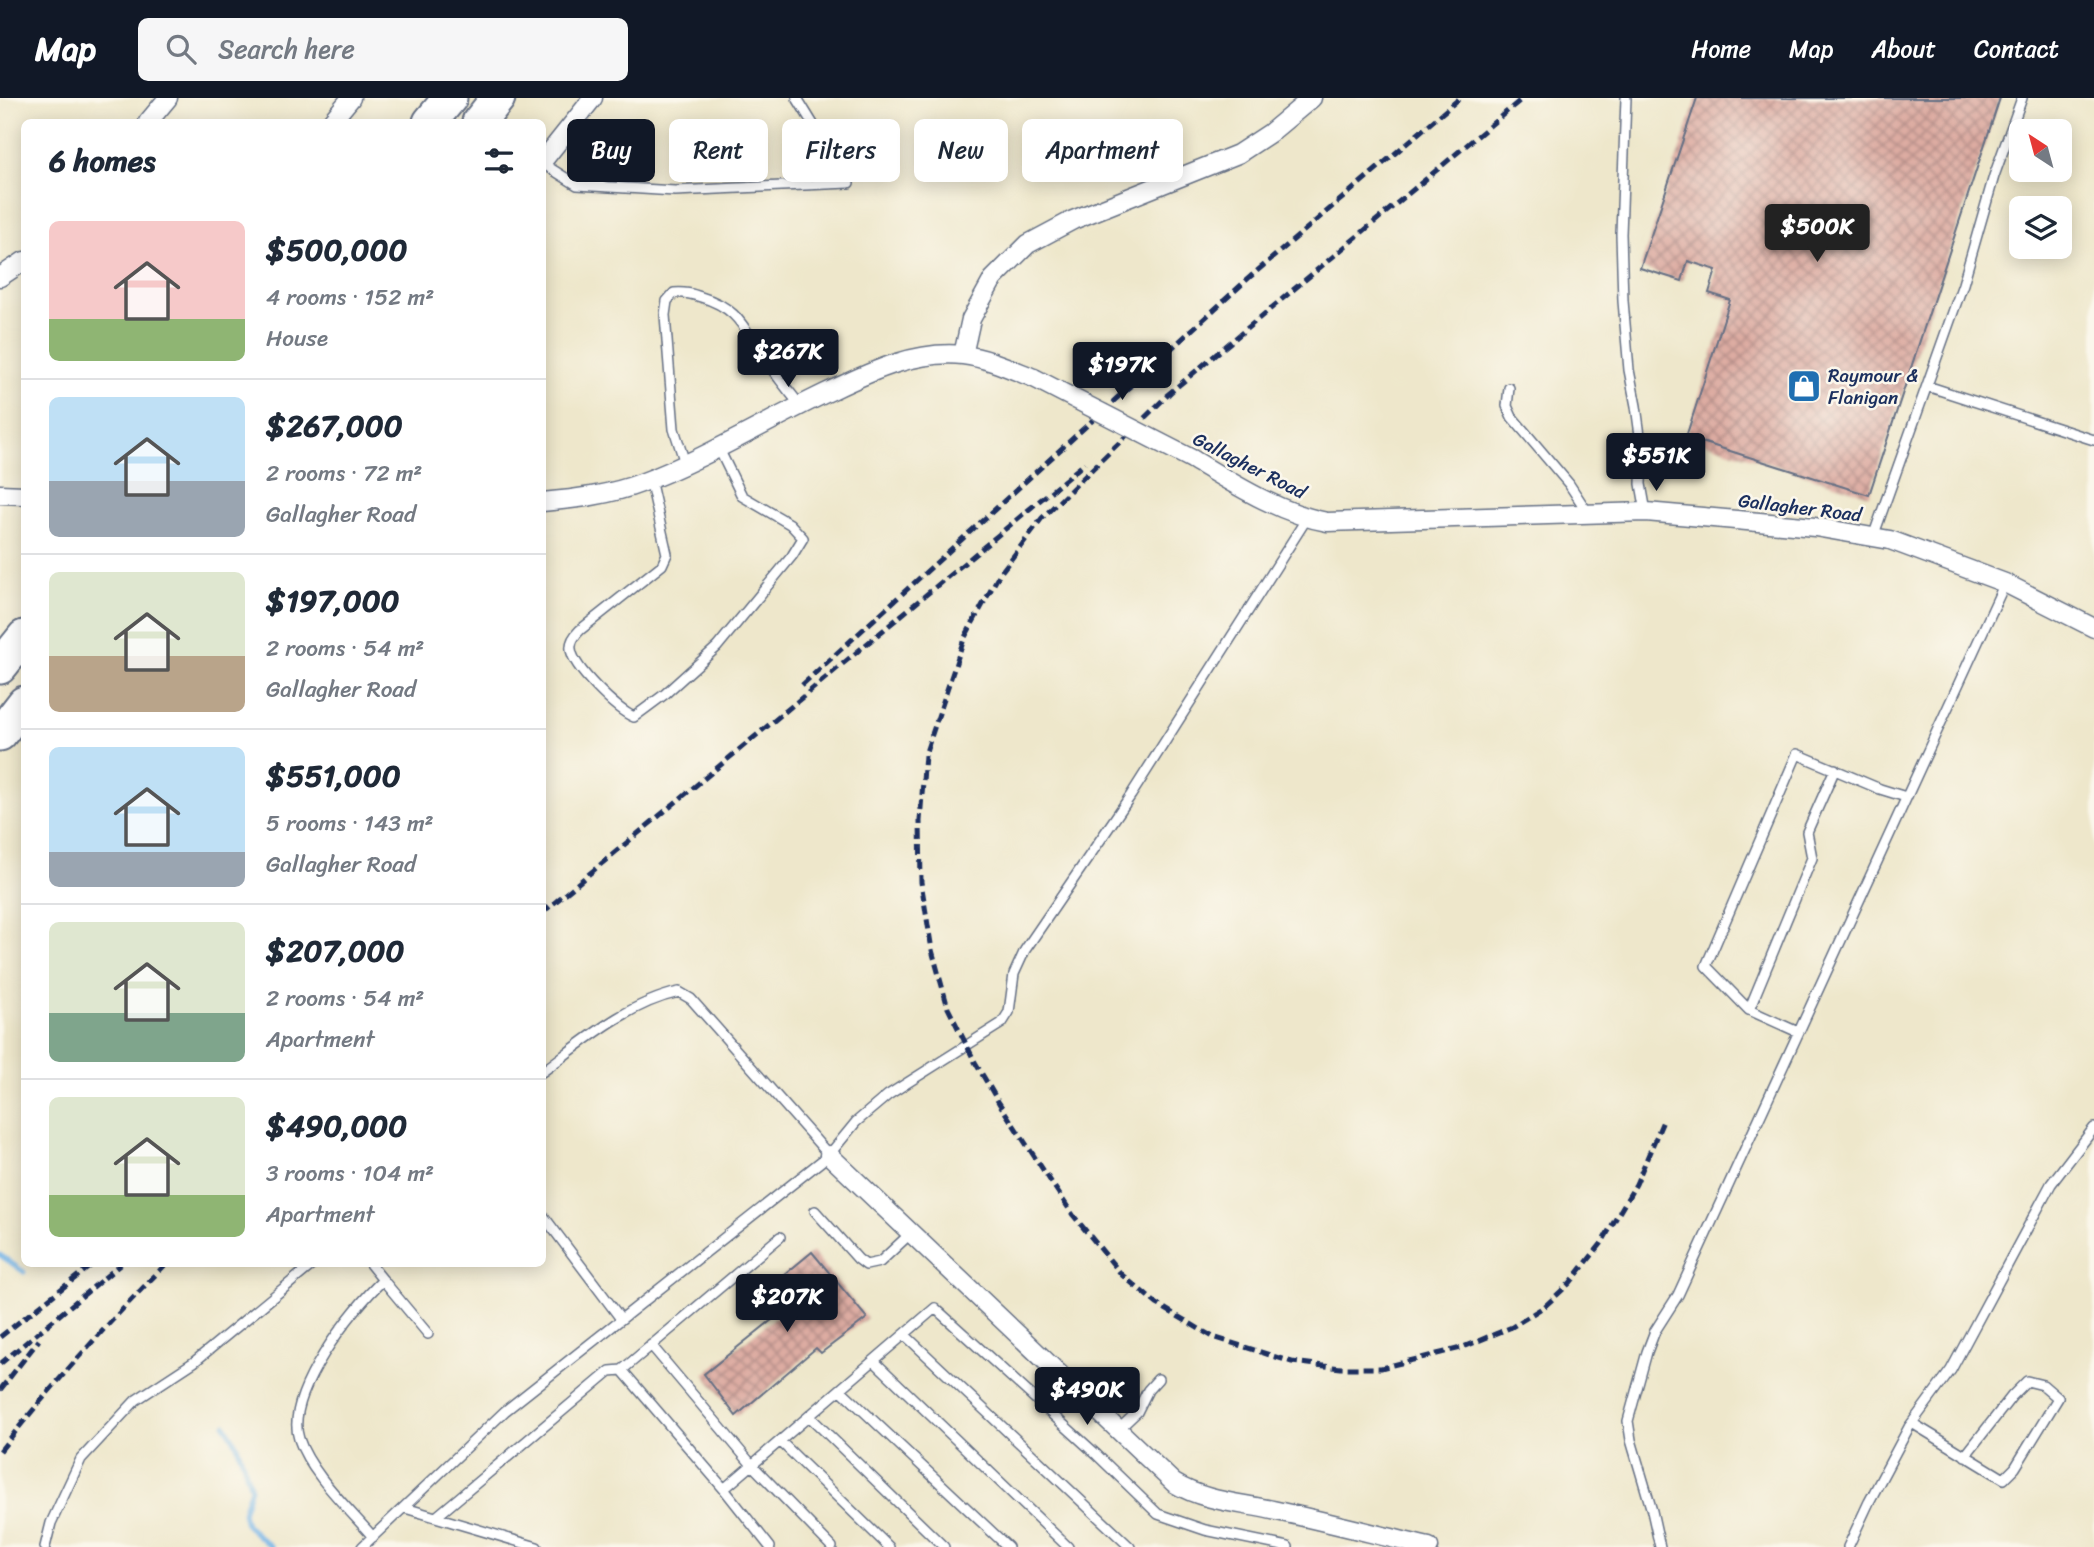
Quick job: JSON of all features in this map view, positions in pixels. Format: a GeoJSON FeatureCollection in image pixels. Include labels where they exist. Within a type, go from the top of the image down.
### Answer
{"type":"FeatureCollection","features":[{"type":"Feature","properties":{"kind":"highway"},"geometry":{"type":"LineString","coordinates":[[432,119],[450,98]]}},
{"type":"Feature","properties":{"kind":"highway"},"geometry":{"type":"LineString","coordinates":[[481,119],[498,98]]}},
{"type":"Feature","properties":{"kind":"highway"},"geometry":{"type":"LineString","coordinates":[[0,667],[21,640]]}},
{"type":"Feature","properties":{"kind":"highway"},"geometry":{"type":"LineString","coordinates":[[0,734],[21,706]]}},
{"type":"Feature","properties":{"kind":"street"},"geometry":{"type":"LineString","coordinates":[[150,119],[168,98]]}},
{"type":"Feature","properties":{"kind":"street"},"geometry":{"type":"LineString","coordinates":[[334,119],[351,98]]}},
{"type":"Feature","properties":{"kind":"street"},"geometry":{"type":"LineString","coordinates":[[546,158],[593,98]]}},
{"type":"Feature","properties":{"kind":"street"},"geometry":{"type":"LineString","coordinates":[[963,355],[971,318],[993,279],[1028,244],[1073,220],[1238,154],[1270,133],[1310,99]]}},
{"type":"Feature","properties":{"kind":"street"},"geometry":{"type":"LineString","coordinates":[[0,277],[21,263]]}},
{"type":"Feature","properties":{"kind":"street","name":"Gallagher Road"},"geometry":{"type":"LineString","coordinates":[[546,502],[579,499],[640,484],[872,372],[904,361],[963,355],[999,364],[1034,378],[1192,459],[1235,485],[1307,518],[1327,522],[1646,512],[1815,527],[1890,540],[2005,583],[2094,628]]}},
{"type":"Feature","properties":{"kind":"street"},"geometry":{"type":"LineString","coordinates":[[0,494],[21,495]]}},
{"type":"Feature","properties":{"kind":"street"},"geometry":{"type":"LineString","coordinates":[[829,1155],[1174,1483],[1190,1492],[1429,1547]]}},
{"type":"Feature","properties":{"kind":"lane"},"geometry":{"type":"LineString","coordinates":[[546,166],[577,185],[675,191],[849,183],[797,98]]}},
{"type":"Feature","properties":{"kind":"lane"},"geometry":{"type":"LineString","coordinates":[[1626,98],[1621,234],[1623,301],[1629,370],[1642,450],[1642,484],[1646,512]]}},
{"type":"Feature","properties":{"kind":"lane"},"geometry":{"type":"LineString","coordinates":[[1873,537],[1963,284],[1994,176],[2022,98]]}},
{"type":"Feature","properties":{"kind":"lane"},"geometry":{"type":"LineString","coordinates":[[685,463],[674,429],[665,315],[667,301],[674,293],[686,292],[720,302],[741,320],[762,355],[800,405]]}},
{"type":"Feature","properties":{"kind":"lane"},"geometry":{"type":"LineString","coordinates":[[1927,386],[2094,440]]}},
{"type":"Feature","properties":{"kind":"lane"},"geometry":{"type":"LineString","coordinates":[[1509,388],[1507,406],[1512,417],[1569,484],[1588,513]]}},
{"type":"Feature","properties":{"kind":"lane"},"geometry":{"type":"LineString","coordinates":[[650,479],[667,554],[662,565],[580,630],[573,637],[570,648],[573,656],[604,696],[624,713],[634,717],[665,694],[717,647],[792,556],[803,538],[790,524],[742,496],[718,447]]}},
{"type":"Feature","properties":{"kind":"lane"},"geometry":{"type":"LineString","coordinates":[[362,1547],[505,1411],[829,1155],[856,1122],[888,1095],[1002,1023],[1009,1012],[1014,974],[1025,950],[1131,795],[1307,518]]}},
{"type":"Feature","properties":{"kind":"lane"},"geometry":{"type":"LineString","coordinates":[[1660,1547],[1653,1511],[1630,1440],[1628,1421],[1639,1376],[1655,1331],[1678,1295],[2005,583]]}},
{"type":"Feature","properties":{"kind":"lane"},"geometry":{"type":"LineString","coordinates":[[1798,1032],[1749,1010],[1706,966],[1797,754],[1906,797]]}},
{"type":"Feature","properties":{"kind":"lane"},"geometry":{"type":"LineString","coordinates":[[1749,1010],[1812,858],[1807,832],[1835,769]]}},
{"type":"Feature","properties":{"kind":"lane"},"geometry":{"type":"LineString","coordinates":[[546,1069],[628,1012],[657,997],[679,992],[691,999],[829,1155]]}},
{"type":"Feature","properties":{"kind":"lane"},"geometry":{"type":"LineString","coordinates":[[1848,1547],[1912,1423],[1951,1370],[2051,1184],[2094,1128]]}},
{"type":"Feature","properties":{"kind":"lane"},"geometry":{"type":"LineString","coordinates":[[815,1210],[866,1265],[880,1262],[911,1233]]}},
{"type":"Feature","properties":{"kind":"lane"},"geometry":{"type":"LineString","coordinates":[[546,1219],[621,1319]]}},
{"type":"Feature","properties":{"kind":"lane"},"geometry":{"type":"LineString","coordinates":[[436,1517],[610,1371],[622,1370],[780,1237]]}},
{"type":"Feature","properties":{"kind":"lane"},"geometry":{"type":"LineString","coordinates":[[45,1547],[51,1523],[81,1459],[136,1400],[194,1362],[309,1267]]}},
{"type":"Feature","properties":{"kind":"lane"},"geometry":{"type":"LineString","coordinates":[[372,1267],[428,1334]]}},
{"type":"Feature","properties":{"kind":"lane"},"geometry":{"type":"LineString","coordinates":[[373,1537],[317,1471],[300,1442],[295,1425],[302,1396],[337,1330],[383,1280]]}},
{"type":"Feature","properties":{"kind":"lane"},"geometry":{"type":"LineString","coordinates":[[724,1489],[935,1308],[1158,1514],[1205,1530],[1285,1547]]}},
{"type":"Feature","properties":{"kind":"lane"},"geometry":{"type":"LineString","coordinates":[[905,1335],[1130,1547]]}},
{"type":"Feature","properties":{"kind":"lane"},"geometry":{"type":"LineString","coordinates":[[651,1345],[752,1465],[832,1547]]}},
{"type":"Feature","properties":{"kind":"lane"},"geometry":{"type":"LineString","coordinates":[[874,1361],[1068,1547]]}},
{"type":"Feature","properties":{"kind":"lane"},"geometry":{"type":"LineString","coordinates":[[622,1370],[770,1547]]}},
{"type":"Feature","properties":{"kind":"lane"},"geometry":{"type":"LineString","coordinates":[[1118,1430],[1137,1412],[1148,1390],[1158,1379]]}},
{"type":"Feature","properties":{"kind":"lane"},"geometry":{"type":"LineString","coordinates":[[1912,1423],[1965,1456],[2004,1479],[2015,1468],[2059,1398],[2043,1385],[2028,1381],[2012,1396],[1965,1456]]}},
{"type":"Feature","properties":{"kind":"lane"},"geometry":{"type":"LineString","coordinates":[[841,1390],[1008,1547]]}},
{"type":"Feature","properties":{"kind":"lane"},"geometry":{"type":"LineString","coordinates":[[809,1416],[944,1547]]}},
{"type":"Feature","properties":{"kind":"lane"},"geometry":{"type":"LineString","coordinates":[[780,1441],[889,1547]]}},
{"type":"Feature","properties":{"kind":"lane"},"geometry":{"type":"LineString","coordinates":[[405,1508],[537,1547]]}},
{"type":"Feature","properties":{"kind":"building"},"geometry":{"type":"Polygon","coordinates":[[[1697,98],[2000,98],[1869,495],[1686,437],[1730,300],[1709,293],[1716,270],[1688,261],[1682,281],[1640,268],[1697,98]]]}},
{"type":"Feature","properties":{"kind":"building"},"geometry":{"type":"Polygon","coordinates":[[[812,1252],[867,1318],[821,1353],[816,1348],[736,1416],[704,1374],[783,1311],[767,1289],[812,1252]]]}},
{"type":"Feature","properties":{"kind":"waterway"},"geometry":{"type":"LineString","coordinates":[[0,1255],[24,1272]]}},
{"type":"Feature","properties":{"kind":"waterway"},"geometry":{"type":"LineString","coordinates":[[225,1425],[237,1445],[251,1488],[243,1512],[246,1525],[271,1547]]}},
{"type":"Feature","properties":{"kind":"railway"},"geometry":{"type":"LineString","coordinates":[[802,685],[1251,276],[1460,98]]}},
{"type":"Feature","properties":{"kind":"railway"},"geometry":{"type":"LineString","coordinates":[[1166,396],[1523,98]]}},
{"type":"Feature","properties":{"kind":"railway"},"geometry":{"type":"LineString","coordinates":[[1173,390],[1042,518],[999,575],[964,639],[925,755],[920,821],[921,882],[932,950],[948,1008],[999,1103],[1073,1215],[1122,1275],[1157,1304],[1213,1337],[1292,1362],[1341,1368],[1381,1368],[1461,1348],[1512,1327],[1545,1306],[1570,1283],[1601,1244],[1636,1184],[1663,1121]]}},
{"type":"Feature","properties":{"kind":"railway"},"geometry":{"type":"LineString","coordinates":[[546,910],[1085,463]]}},
{"type":"Feature","properties":{"kind":"railway"},"geometry":{"type":"LineString","coordinates":[[0,1337],[89,1267]]}},
{"type":"Feature","properties":{"kind":"railway"},"geometry":{"type":"LineString","coordinates":[[0,1364],[117,1267]]}},
{"type":"Feature","properties":{"kind":"railway"},"geometry":{"type":"LineString","coordinates":[[0,1451],[80,1355],[163,1267]]}},
{"type":"Feature","properties":{"kind":"railway"},"geometry":{"type":"LineString","coordinates":[[0,1390],[39,1340]]}},
{"type":"Feature","properties":{"kind":"place","name":"Raymour & Flanigan"},"geometry":{"type":"Point","coordinates":[1804,386]}}]}
